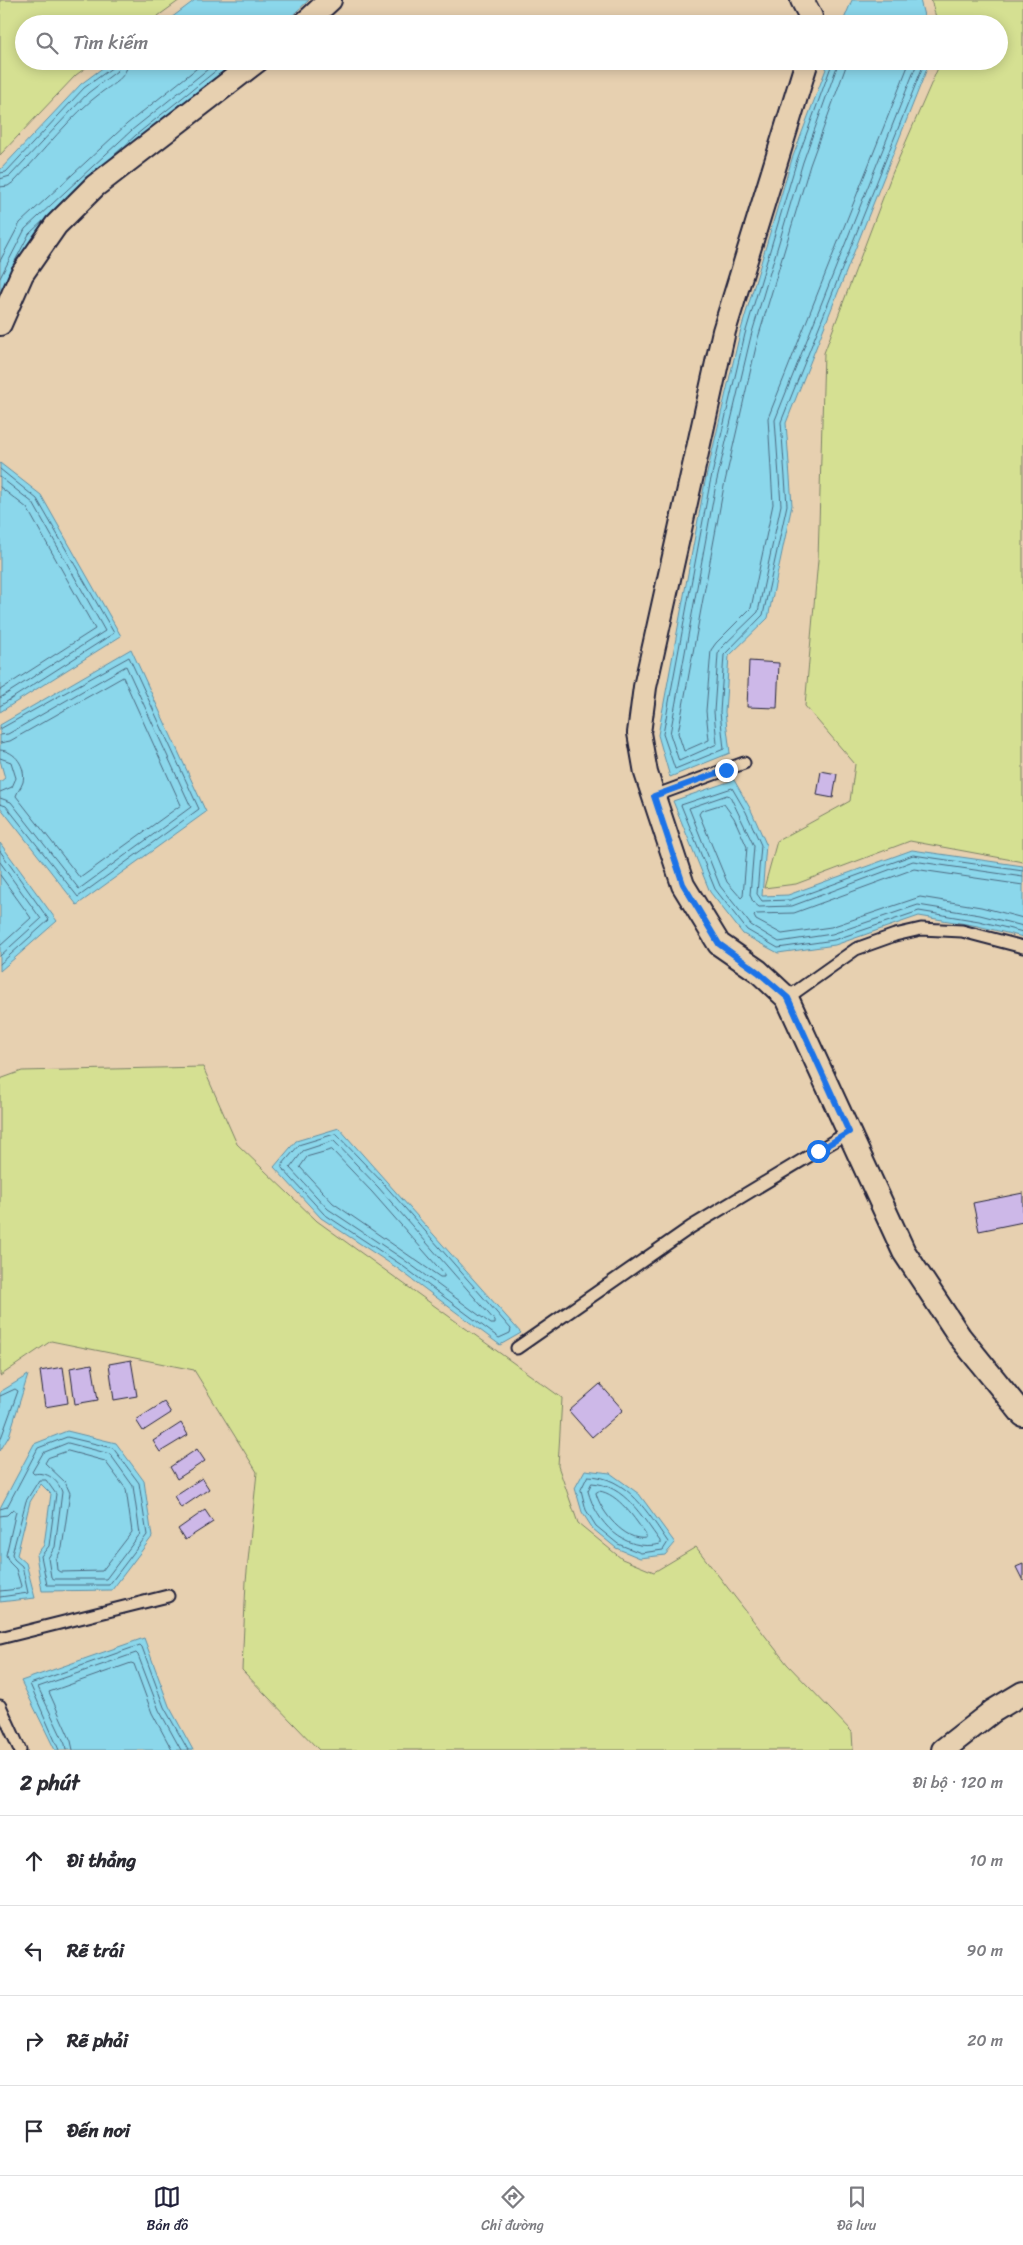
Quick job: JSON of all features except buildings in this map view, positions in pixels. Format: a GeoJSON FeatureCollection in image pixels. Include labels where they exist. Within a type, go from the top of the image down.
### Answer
{"type":"FeatureCollection","features":[{"type":"Feature","properties":{"kind":"street"},"geometry":{"type":"LineString","coordinates":[[314,15],[330,0]]}},
{"type":"Feature","properties":{"kind":"street"},"geometry":{"type":"LineString","coordinates":[[802,0],[810,15]]}},
{"type":"Feature","properties":{"kind":"street"},"geometry":{"type":"LineString","coordinates":[[0,324],[22,274],[56,225],[94,186],[245,70]]}},
{"type":"Feature","properties":{"kind":"street"},"geometry":{"type":"LineString","coordinates":[[804,70],[724,331],[645,687],[640,733],[646,772],[683,884],[719,944],[758,972],[788,998],[904,1252],[960,1337],[1023,1415]]}},
{"type":"Feature","properties":{"kind":"street"},"geometry":{"type":"LineString","coordinates":[[943,1750],[994,1711],[1023,1693]]}},
{"type":"Feature","properties":{"kind":"lane"},"geometry":{"type":"LineString","coordinates":[[654,796],[744,763]]}},
{"type":"Feature","properties":{"kind":"lane"},"geometry":{"type":"LineString","coordinates":[[788,998],[856,949],[895,935],[922,929],[962,931],[1023,947]]}},
{"type":"Feature","properties":{"kind":"lane"},"geometry":{"type":"LineString","coordinates":[[517,1348],[691,1227],[849,1132]]}},
{"type":"Feature","properties":{"kind":"lane"},"geometry":{"type":"LineString","coordinates":[[0,1638],[168,1596]]}},
{"type":"Feature","properties":{"kind":"lane"},"geometry":{"type":"LineString","coordinates":[[0,1706],[20,1750]]}},
{"type":"Feature","properties":{"kind":"green space"},"geometry":{"type":"Polygon","coordinates":[[[0,0],[180,0],[159,15],[15,15],[15,70],[83,70],[0,155],[0,0]]]}},
{"type":"Feature","properties":{"kind":"green space"},"geometry":{"type":"Polygon","coordinates":[[[931,0],[1023,0],[1023,862],[910,841],[796,884],[764,888],[777,841],[850,801],[855,764],[805,706],[818,560],[824,353],[892,174],[937,70],[1008,70],[1008,15],[935,15],[931,0]]]}},
{"type":"Feature","properties":{"kind":"green space"},"geometry":{"type":"Polygon","coordinates":[[[203,1067],[237,1144],[317,1221],[562,1398],[558,1466],[578,1523],[622,1559],[654,1572],[696,1547],[787,1664],[852,1732],[853,1750],[319,1750],[242,1670],[246,1581],[257,1472],[194,1370],[51,1341],[0,1376],[0,1079],[22,1071],[203,1067]]]}},
{"type":"Feature","properties":{"kind":"water"},"geometry":{"type":"Polygon","coordinates":[[[195,0],[309,0],[293,15],[175,15],[195,0]]]}},
{"type":"Feature","properties":{"kind":"water"},"geometry":{"type":"Polygon","coordinates":[[[852,0],[920,0],[924,15],[846,15],[852,0]]]}},
{"type":"Feature","properties":{"kind":"water"},"geometry":{"type":"Polygon","coordinates":[[[100,70],[225,70],[139,139],[33,237],[0,303],[0,170],[81,84],[100,70]]]}},
{"type":"Feature","properties":{"kind":"water"},"geometry":{"type":"Polygon","coordinates":[[[826,70],[926,70],[786,423],[792,505],[768,618],[729,656],[725,712],[730,753],[670,777],[658,735],[705,482],[740,333],[792,159],[826,70]]]}},
{"type":"Feature","properties":{"kind":"water"},"geometry":{"type":"Polygon","coordinates":[[[0,463],[41,495],[121,636],[0,712],[0,463]]]}},
{"type":"Feature","properties":{"kind":"water"},"geometry":{"type":"Polygon","coordinates":[[[131,649],[206,812],[77,905],[0,807],[0,782],[5,778],[0,760],[0,725],[131,649]]]}},
{"type":"Feature","properties":{"kind":"water"},"geometry":{"type":"Polygon","coordinates":[[[734,780],[751,810],[766,844],[762,896],[788,895],[912,850],[1023,866],[1023,937],[978,926],[919,916],[835,945],[778,953],[743,934],[710,892],[673,801],[734,780]]]}},
{"type":"Feature","properties":{"kind":"water"},"geometry":{"type":"Polygon","coordinates":[[[0,843],[57,921],[0,971],[0,843]]]}},
{"type":"Feature","properties":{"kind":"water"},"geometry":{"type":"Polygon","coordinates":[[[339,1128],[521,1333],[500,1345],[397,1268],[321,1218],[274,1167],[296,1141],[339,1128]]]}},
{"type":"Feature","properties":{"kind":"water"},"geometry":{"type":"Polygon","coordinates":[[[28,1375],[9,1436],[0,1451],[0,1392],[28,1375]]]}},
{"type":"Feature","properties":{"kind":"water"},"geometry":{"type":"Polygon","coordinates":[[[67,1431],[116,1443],[144,1481],[152,1537],[112,1590],[42,1591],[36,1555],[44,1545],[51,1494],[41,1484],[30,1502],[17,1555],[26,1563],[35,1598],[0,1602],[0,1508],[34,1444],[67,1431]]]}},
{"type":"Feature","properties":{"kind":"water"},"geometry":{"type":"Polygon","coordinates":[[[585,1470],[610,1473],[639,1494],[675,1543],[665,1555],[640,1558],[616,1548],[593,1529],[582,1512],[575,1488],[585,1470]]]}},
{"type":"Feature","properties":{"kind":"water"},"geometry":{"type":"Polygon","coordinates":[[[144,1638],[169,1706],[193,1750],[55,1750],[21,1681],[144,1638]]]}},
{"type":"Feature","properties":{"kind":"route"},"geometry":{"type":"LineString","coordinates":[[726,770],[654,796],[683,884],[719,944],[758,972],[788,998],[849,1132],[818,1151]]}}]}
